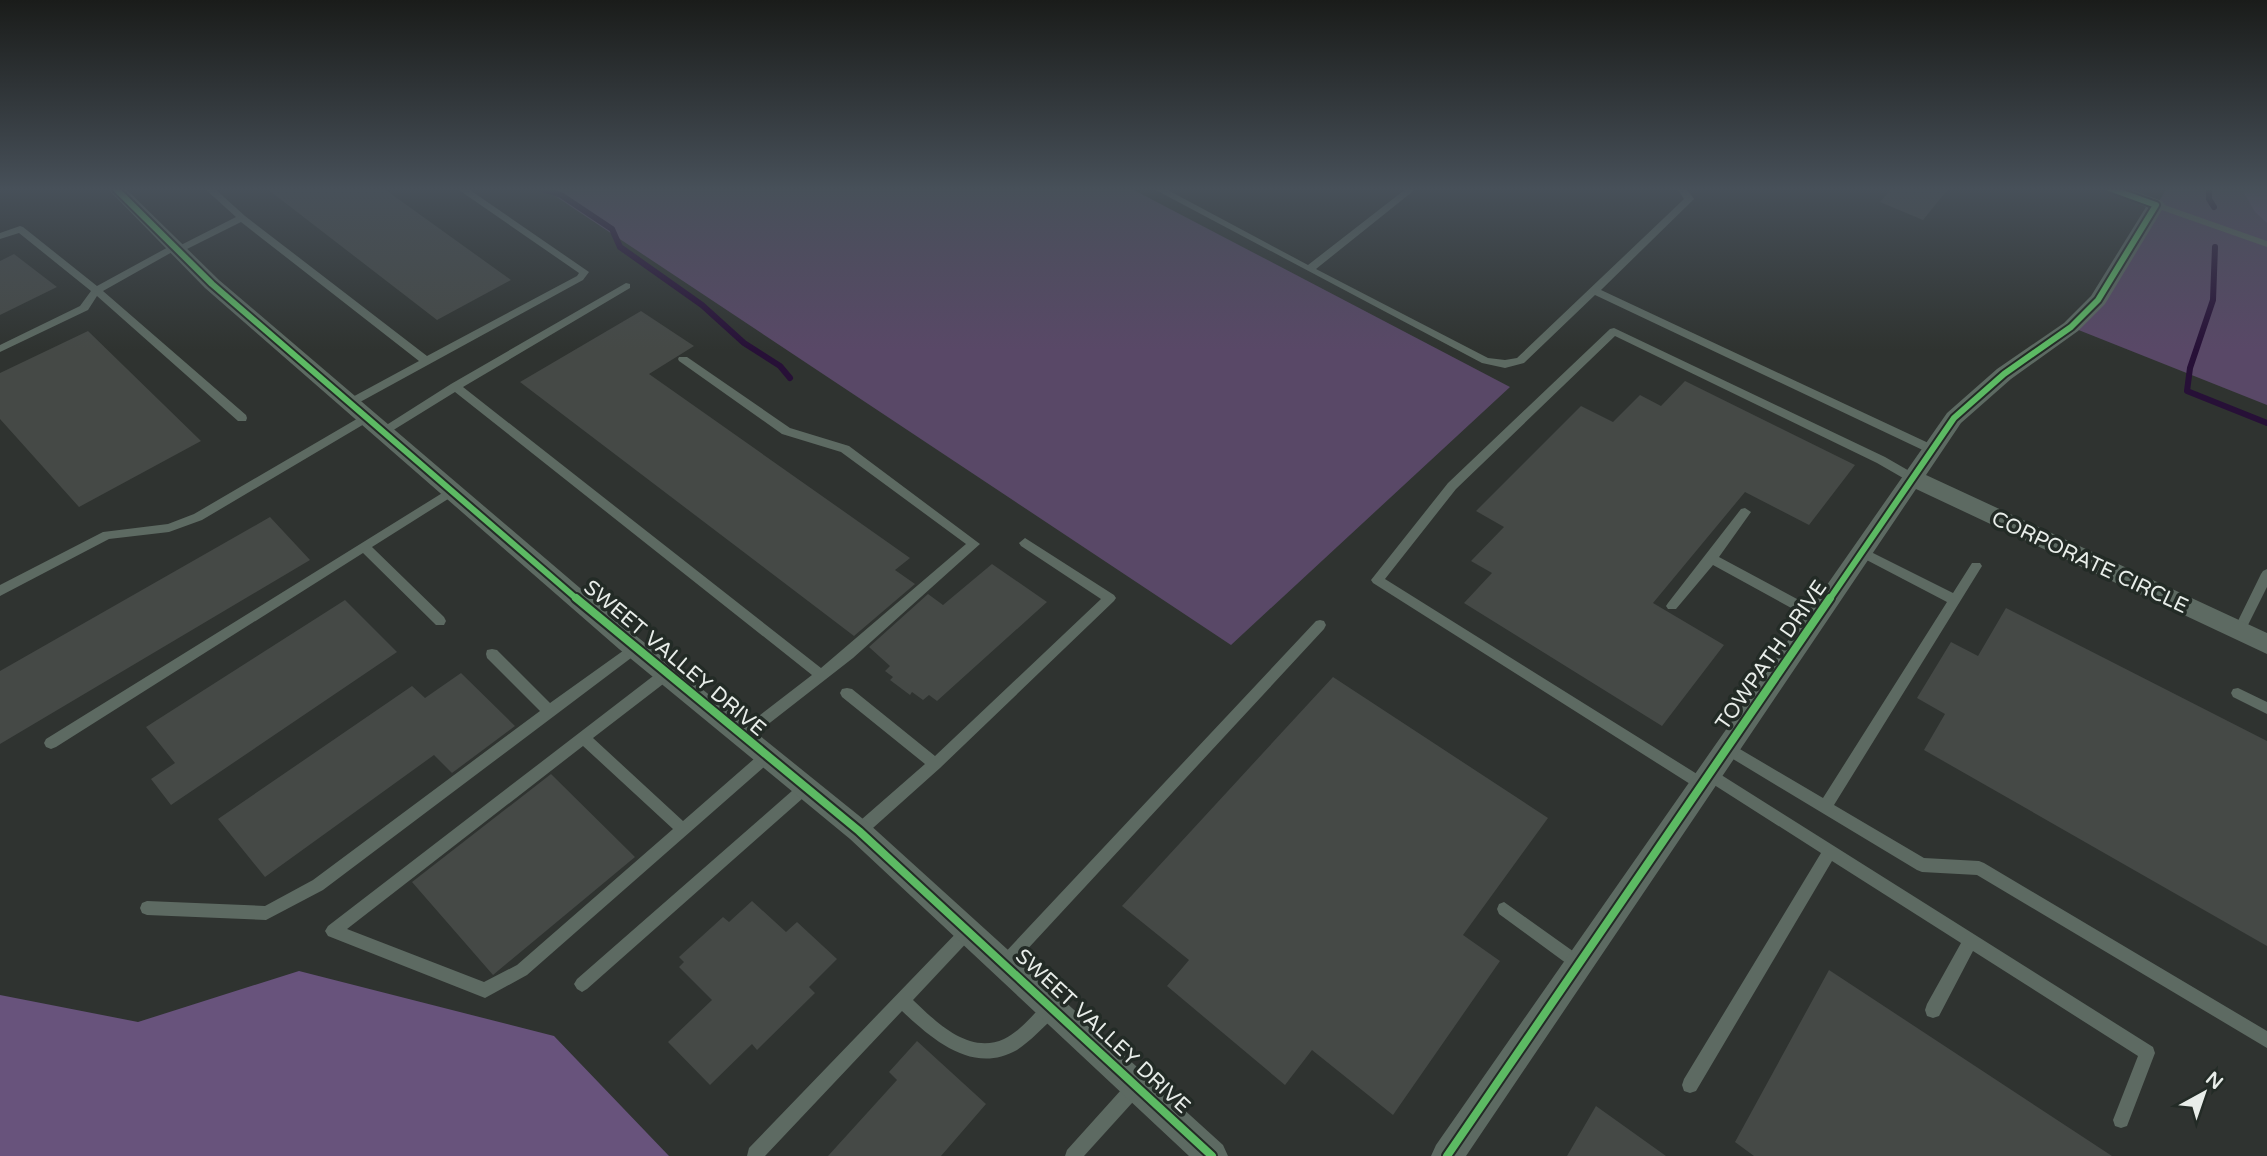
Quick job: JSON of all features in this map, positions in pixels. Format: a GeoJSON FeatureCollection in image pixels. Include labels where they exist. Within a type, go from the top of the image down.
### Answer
{"type":"FeatureCollection","features":[{"type":"Feature","properties":{"kind":"street","name":"SWEET VALLEY DRIVE"},"geometry":{"type":"LineString","coordinates":[[169,242],[212,284],[634,648],[859,831],[1212,1156]]}},
{"type":"Feature","properties":{"kind":"street","name":"TOWPATH DRIVE"},"geometry":{"type":"LineString","coordinates":[[1447,1156],[1954,418],[2004,374],[2071,327],[2098,300],[2133,242]]}},
{"type":"Feature","properties":{"kind":"street","name":"CORPORATE CIRCLE"},"geometry":{"type":"LineString","coordinates":[[1914,479],[2267,644]]}},
{"type":"Feature","properties":{"kind":"lane"},"geometry":{"type":"LineString","coordinates":[[36,242],[96,290],[242,418]]}},
{"type":"Feature","properties":{"kind":"lane"},"geometry":{"type":"LineString","coordinates":[[0,349],[83,308],[96,290],[191,242]]}},
{"type":"Feature","properties":{"kind":"lane"},"geometry":{"type":"LineString","coordinates":[[273,242],[426,361]]}},
{"type":"Feature","properties":{"kind":"lane"},"geometry":{"type":"LineString","coordinates":[[367,417],[426,361],[580,278],[584,272],[540,242]]}},
{"type":"Feature","properties":{"kind":"lane"},"geometry":{"type":"LineString","coordinates":[[1258,242],[1486,361],[1505,364],[1520,362],[1644,242]]}},
{"type":"Feature","properties":{"kind":"lane"},"geometry":{"type":"LineString","coordinates":[[1309,269],[1344,242]]}},
{"type":"Feature","properties":{"kind":"lane"},"geometry":{"type":"LineString","coordinates":[[0,592],[107,535],[170,528],[198,517],[367,417],[455,387],[626,285]]}},
{"type":"Feature","properties":{"kind":"lane"},"geometry":{"type":"LineString","coordinates":[[1594,290],[1933,450]]}},
{"type":"Feature","properties":{"kind":"lane"},"geometry":{"type":"LineString","coordinates":[[1914,479],[1881,460],[1614,331],[1560,386],[1452,486],[1377,580],[1706,780],[1830,851],[2147,1053],[2121,1120]]}},
{"type":"Feature","properties":{"kind":"lane"},"geometry":{"type":"LineString","coordinates":[[683,359],[786,431],[845,449],[974,544],[821,675],[743,736]]}},
{"type":"Feature","properties":{"kind":"lane"},"geometry":{"type":"LineString","coordinates":[[455,387],[821,675]]}},
{"type":"Feature","properties":{"kind":"lane"},"geometry":{"type":"LineString","coordinates":[[51,743],[452,491]]}},
{"type":"Feature","properties":{"kind":"lane"},"geometry":{"type":"LineString","coordinates":[[1672,606],[1745,512]]}},
{"type":"Feature","properties":{"kind":"lane"},"geometry":{"type":"LineString","coordinates":[[859,831],[1110,598],[1025,543]]}},
{"type":"Feature","properties":{"kind":"lane"},"geometry":{"type":"LineString","coordinates":[[364,547],[440,621]]}},
{"type":"Feature","properties":{"kind":"lane"},"geometry":{"type":"LineString","coordinates":[[1863,553],[1955,600]]}},
{"type":"Feature","properties":{"kind":"lane"},"geometry":{"type":"LineString","coordinates":[[1711,558],[1819,617]]}},
{"type":"Feature","properties":{"kind":"lane"},"geometry":{"type":"LineString","coordinates":[[1825,807],[1976,566]]}},
{"type":"Feature","properties":{"kind":"lane"},"geometry":{"type":"LineString","coordinates":[[2239,631],[2267,575]]}},
{"type":"Feature","properties":{"kind":"lane"},"geometry":{"type":"LineString","coordinates":[[1004,964],[1320,625]]}},
{"type":"Feature","properties":{"kind":"lane"},"geometry":{"type":"LineString","coordinates":[[147,908],[266,913],[318,885],[634,648]]}},
{"type":"Feature","properties":{"kind":"lane"},"geometry":{"type":"LineString","coordinates":[[492,654],[550,712]]}},
{"type":"Feature","properties":{"kind":"lane"},"geometry":{"type":"LineString","coordinates":[[666,674],[333,932],[485,990],[522,970],[767,756]]}},
{"type":"Feature","properties":{"kind":"lane"},"geometry":{"type":"LineString","coordinates":[[848,693],[934,764]]}},
{"type":"Feature","properties":{"kind":"lane"},"geometry":{"type":"LineString","coordinates":[[2238,693],[2267,708]]}},
{"type":"Feature","properties":{"kind":"lane"},"geometry":{"type":"LineString","coordinates":[[584,738],[682,830]]}},
{"type":"Feature","properties":{"kind":"lane"},"geometry":{"type":"LineString","coordinates":[[1728,749],[1922,865],[1979,868],[2267,1040]]}},
{"type":"Feature","properties":{"kind":"lane"},"geometry":{"type":"LineString","coordinates":[[582,984],[806,787]]}},
{"type":"Feature","properties":{"kind":"lane"},"geometry":{"type":"LineString","coordinates":[[1690,1085],[1830,851]]}},
{"type":"Feature","properties":{"kind":"lane"},"geometry":{"type":"LineString","coordinates":[[1504,909],[1579,964]]}},
{"type":"Feature","properties":{"kind":"lane"},"geometry":{"type":"LineString","coordinates":[[755,1154],[968,931]]}},
{"type":"Feature","properties":{"kind":"lane"},"geometry":{"type":"LineString","coordinates":[[1933,1010],[1970,940]]}},
{"type":"Feature","properties":{"kind":"lane"},"geometry":{"type":"LineString","coordinates":[[902,1000],[931,1027],[963,1047],[982,1052],[1007,1046],[1052,1008]]}},
{"type":"Feature","properties":{"kind":"lane"},"geometry":{"type":"LineString","coordinates":[[1073,1156],[1136,1086]]}},
{"type":"Feature","properties":{"kind":"shaded area"},"geometry":{"type":"Polygon","coordinates":[[[624,242],[1233,242],[1510,387],[1231,645],[624,242]]]}},
{"type":"Feature","properties":{"kind":"shaded area"},"geometry":{"type":"Polygon","coordinates":[[[2134,242],[2267,242],[2267,405],[2071,327],[2099,300],[2134,242]]]}},
{"type":"Feature","properties":{"kind":"shaded area"},"geometry":{"type":"Polygon","coordinates":[[[299,971],[554,1036],[669,1156],[0,1156],[0,995],[138,1022],[299,971]]]}},
{"type":"Feature","properties":{"kind":"building"},"geometry":{"type":"Polygon","coordinates":[[[336,242],[458,242],[511,280],[437,320],[336,242]]]}},
{"type":"Feature","properties":{"kind":"building"},"geometry":{"type":"Polygon","coordinates":[[[14,254],[57,287],[0,315],[0,261],[14,254]]]}},
{"type":"Feature","properties":{"kind":"building"},"geometry":{"type":"Polygon","coordinates":[[[641,311],[694,346],[649,374],[910,558],[895,570],[915,584],[854,636],[520,382],[641,311]]]}},
{"type":"Feature","properties":{"kind":"building"},"geometry":{"type":"Polygon","coordinates":[[[88,331],[201,441],[79,507],[0,419],[0,373],[88,331]]]}},
{"type":"Feature","properties":{"kind":"building"},"geometry":{"type":"Polygon","coordinates":[[[1685,381],[1855,465],[1809,525],[1745,492],[1653,603],[1724,645],[1662,726],[1464,603],[1492,573],[1471,561],[1504,527],[1476,511],[1581,406],[1613,422],[1640,395],[1661,406],[1685,381]]]}},
{"type":"Feature","properties":{"kind":"building"},"geometry":{"type":"Polygon","coordinates":[[[270,517],[310,560],[0,744],[0,671],[270,517]]]}},
{"type":"Feature","properties":{"kind":"building"},"geometry":{"type":"Polygon","coordinates":[[[992,564],[1047,602],[937,701],[929,695],[923,700],[912,692],[910,695],[890,680],[893,677],[885,671],[890,666],[869,647],[928,594],[943,605],[992,564]]]}},
{"type":"Feature","properties":{"kind":"building"},"geometry":{"type":"Polygon","coordinates":[[[345,600],[397,652],[171,805],[151,779],[175,763],[146,727],[345,600]]]}},
{"type":"Feature","properties":{"kind":"building"},"geometry":{"type":"Polygon","coordinates":[[[2006,608],[2267,741],[2267,946],[1924,750],[1945,714],[1917,698],[1951,642],[1978,656],[2006,608]]]}},
{"type":"Feature","properties":{"kind":"building"},"geometry":{"type":"Polygon","coordinates":[[[461,673],[515,726],[452,773],[434,755],[265,877],[218,819],[412,686],[425,698],[461,673]]]}},
{"type":"Feature","properties":{"kind":"building"},"geometry":{"type":"Polygon","coordinates":[[[1333,677],[1548,818],[1463,935],[1500,961],[1393,1115],[1312,1050],[1285,1085],[1167,986],[1189,960],[1122,906],[1333,677]]]}},
{"type":"Feature","properties":{"kind":"building"},"geometry":{"type":"Polygon","coordinates":[[[551,774],[635,857],[493,975],[412,882],[551,774]]]}},
{"type":"Feature","properties":{"kind":"building"},"geometry":{"type":"Polygon","coordinates":[[[752,901],[786,932],[797,922],[837,959],[809,987],[815,993],[757,1050],[752,1044],[710,1085],[668,1042],[712,1000],[679,967],[684,962],[679,957],[723,917],[729,922],[752,901]]]}},
{"type":"Feature","properties":{"kind":"building"},"geometry":{"type":"Polygon","coordinates":[[[1829,970],[2112,1156],[1754,1156],[1735,1142],[1829,970]]]}},
{"type":"Feature","properties":{"kind":"building"},"geometry":{"type":"Polygon","coordinates":[[[917,1041],[986,1104],[941,1156],[828,1156],[897,1080],[889,1072],[917,1041]]]}},
{"type":"Feature","properties":{"kind":"building"},"geometry":{"type":"Polygon","coordinates":[[[1596,1106],[1666,1156],[1567,1156],[1596,1106]]]}},
{"type":"Feature","properties":{"kind":"waterway"},"geometry":{"type":"LineString","coordinates":[[618,242],[620,247],[702,305],[744,343],[780,366],[790,378]]}},
{"type":"Feature","properties":{"kind":"waterway"},"geometry":{"type":"LineString","coordinates":[[2215,247],[2213,300],[2190,368],[2187,391],[2267,423]]}},
{"type":"Feature","properties":{"kind":"cycle path"},"geometry":{"type":"LineString","coordinates":[[170,242],[212,284],[627,642],[859,831],[1212,1156]]}},
{"type":"Feature","properties":{"kind":"cycle path"},"geometry":{"type":"LineString","coordinates":[[1447,1156],[1954,418],[2004,374],[2071,327],[2098,300],[2133,242]]}}]}
